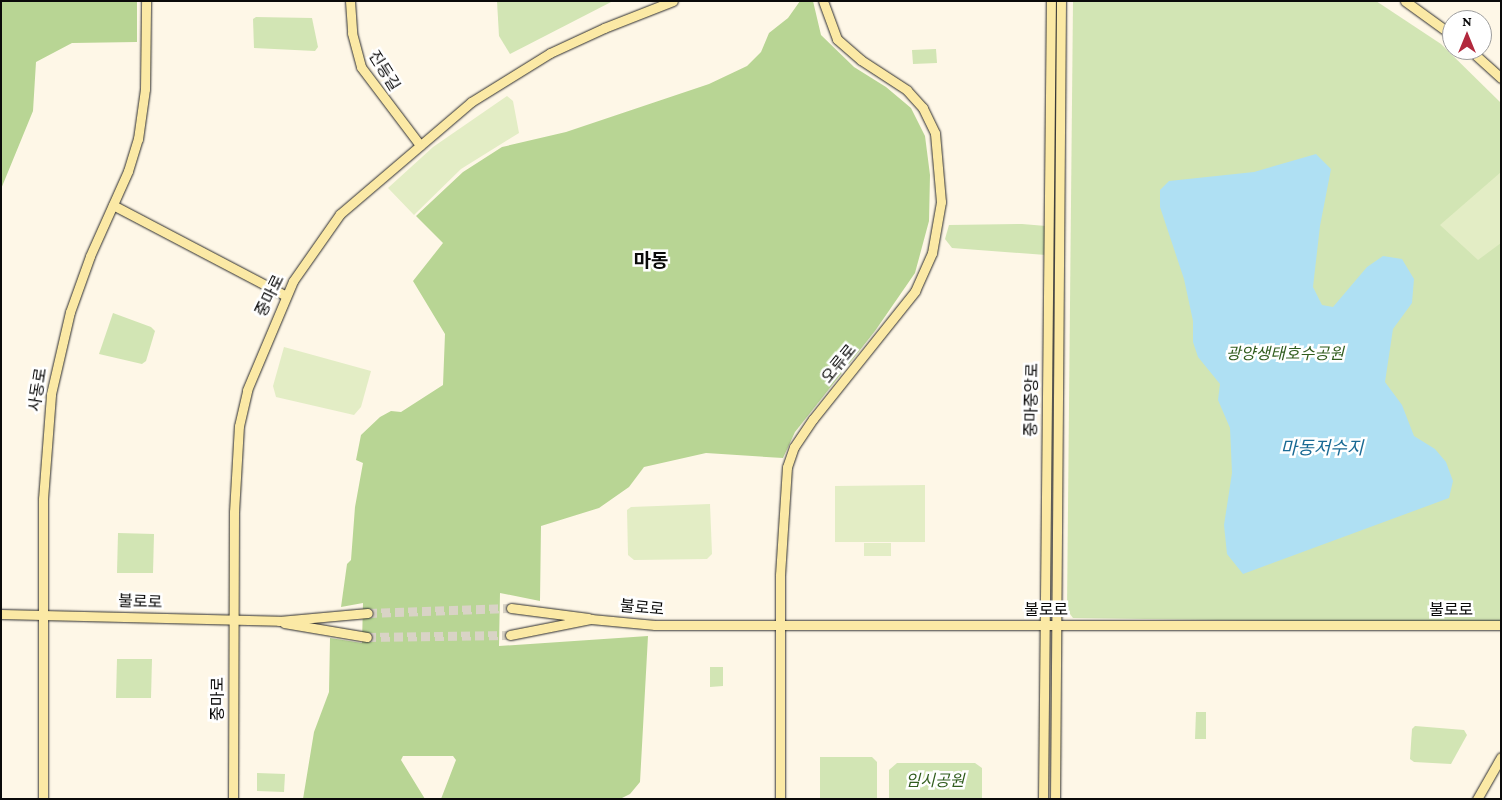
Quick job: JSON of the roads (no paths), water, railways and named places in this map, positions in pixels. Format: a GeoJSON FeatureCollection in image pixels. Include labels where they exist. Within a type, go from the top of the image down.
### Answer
{"type":"FeatureCollection","features":[{"type":"Feature","properties":{"kind":"street","name":"사동로"},"geometry":{"type":"LineString","coordinates":[[42,799],[44,459],[51,394],[70,312],[128,171],[142,117],[146,1]]}},
{"type":"Feature","properties":{"kind":"street","name":"진등길"},"geometry":{"type":"LineString","coordinates":[[350,1],[352,33],[361,67],[420,145]]}},
{"type":"Feature","properties":{"kind":"street","name":"중마로"},"geometry":{"type":"LineString","coordinates":[[232,799],[233,620],[239,426],[247,390],[286,296],[304,263],[340,214],[470,102],[550,53],[604,28],[673,1]]}},
{"type":"Feature","properties":{"kind":"street","name":"오류로"},"geometry":{"type":"LineString","coordinates":[[780,799],[781,625],[786,467],[794,448],[915,291],[930,258],[940,220],[939,151],[935,133],[923,108],[906,90],[861,60],[837,39],[823,1]]}},
{"type":"Feature","properties":{"kind":"street","name":"중마중앙로"},"geometry":{"type":"LineString","coordinates":[[1044,799],[1044,625],[1051,1]]}},
{"type":"Feature","properties":{"kind":"street","name":"중마중앙로"},"geometry":{"type":"LineString","coordinates":[[1055,799],[1061,1]]}},
{"type":"Feature","properties":{"kind":"street"},"geometry":{"type":"LineString","coordinates":[[1405,1],[1442,27]]}},
{"type":"Feature","properties":{"kind":"street"},"geometry":{"type":"LineString","coordinates":[[1481,60],[1501,78]]}},
{"type":"Feature","properties":{"kind":"street"},"geometry":{"type":"LineString","coordinates":[[113,205],[286,296]]}},
{"type":"Feature","properties":{"kind":"street","name":"불로로"},"geometry":{"type":"LineString","coordinates":[[510,608],[655,625],[1501,625]]}},
{"type":"Feature","properties":{"kind":"street","name":"불로로"},"geometry":{"type":"LineString","coordinates":[[1,614],[279,621],[368,613]]}},
{"type":"Feature","properties":{"kind":"street","name":"불로로"},"geometry":{"type":"LineString","coordinates":[[510,635],[591,619]]}},
{"type":"Feature","properties":{"kind":"street","name":"불로로"},"geometry":{"type":"LineString","coordinates":[[279,621],[367,637]]}},
{"type":"Feature","properties":{"kind":"street"},"geometry":{"type":"LineString","coordinates":[[1477,799],[1501,758]]}},
{"type":"Feature","properties":{"kind":"water","name":"마동저수지"},"geometry":{"type":"Polygon","coordinates":[[[1316,154],[1331,169],[1320,226],[1313,287],[1322,305],[1333,307],[1367,267],[1383,256],[1402,259],[1414,279],[1412,303],[1393,329],[1385,382],[1402,405],[1414,436],[1435,449],[1446,462],[1453,481],[1449,498],[1243,574],[1227,554],[1224,525],[1232,473],[1230,428],[1218,400],[1220,384],[1198,357],[1193,342],[1193,321],[1184,279],[1160,207],[1160,190],[1169,181],[1254,172],[1316,154]]]}},
{"type":"Feature","properties":{"kind":"tunnel"},"geometry":{"type":"LineString","coordinates":[[368,613],[511,608]]}},
{"type":"Feature","properties":{"kind":"tunnel"},"geometry":{"type":"LineString","coordinates":[[367,637],[510,635]]}},
{"type":"Feature","properties":{"kind":"district","name":"마동"},"geometry":{"type":"Point","coordinates":[651,261]}},
{"type":"Feature","properties":{"kind":"park label","name":"광양생태호수공원"},"geometry":{"type":"Point","coordinates":[1285,354]}},
{"type":"Feature","properties":{"kind":"park label","name":"임시공원"},"geometry":{"type":"Point","coordinates":[935,781]}}]}
